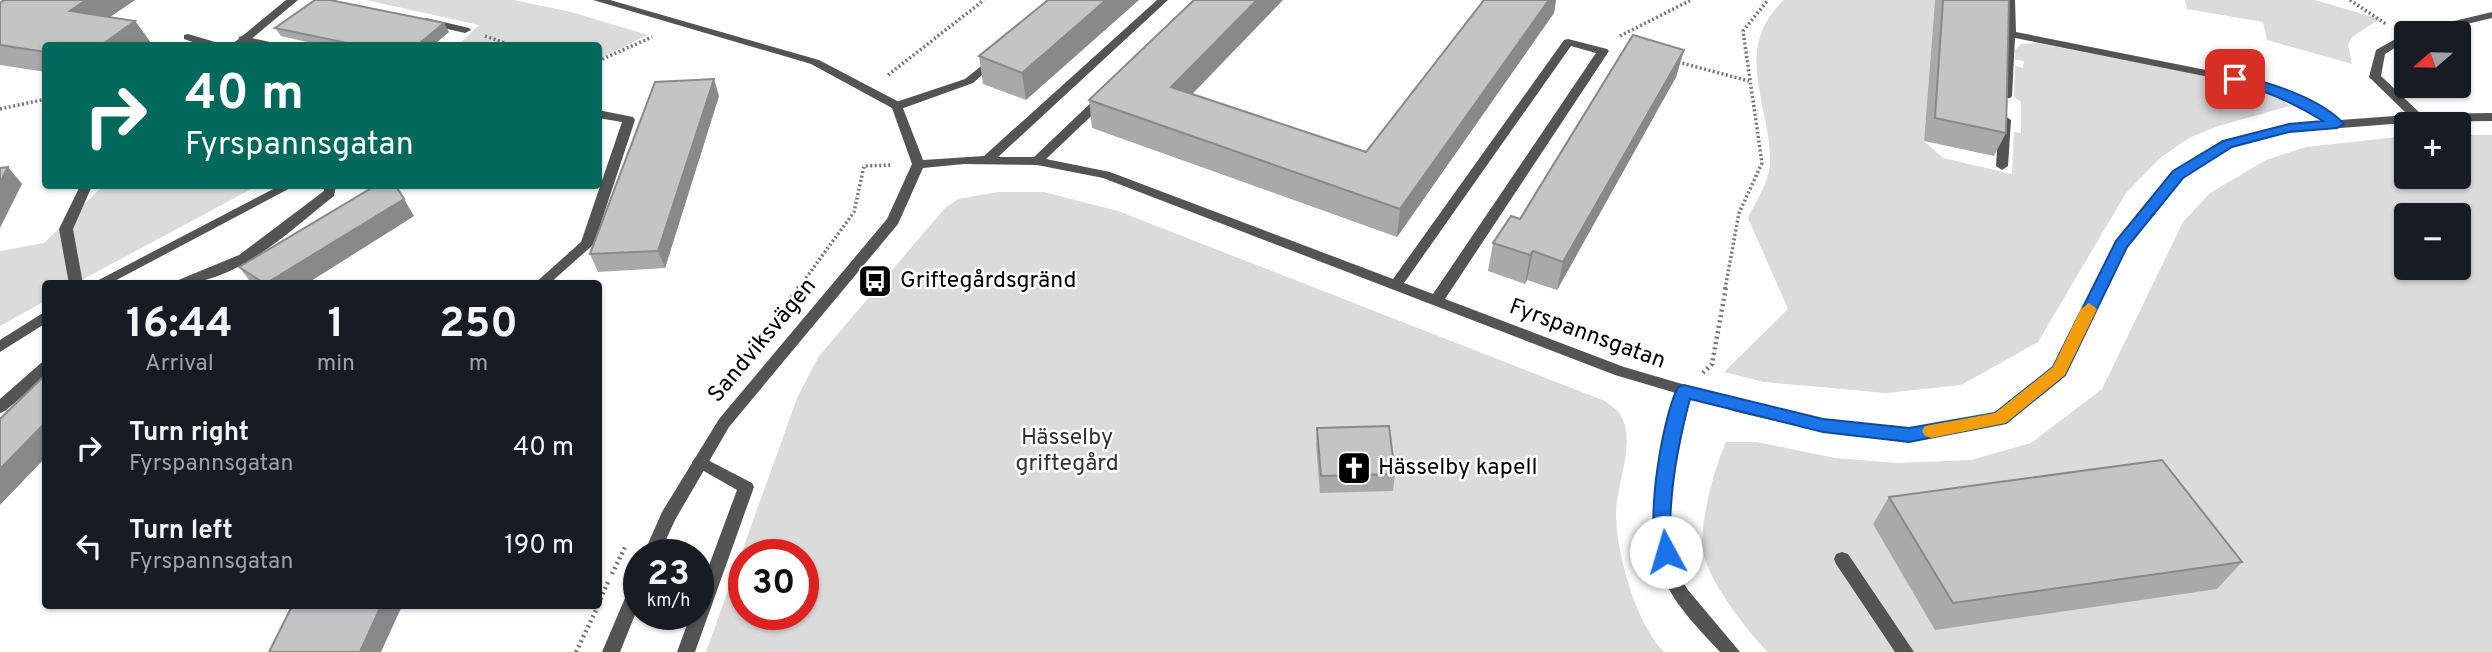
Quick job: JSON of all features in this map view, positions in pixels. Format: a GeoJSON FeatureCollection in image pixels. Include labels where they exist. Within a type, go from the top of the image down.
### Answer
{"type":"FeatureCollection","features":[{"type":"Feature","properties":{"kind":"street"},"geometry":{"type":"LineString","coordinates":[[239,42],[293,0]]}},
{"type":"Feature","properties":{"kind":"street"},"geometry":{"type":"LineString","coordinates":[[598,0],[815,62],[870,90],[897,106],[918,164]]}},
{"type":"Feature","properties":{"kind":"street"},"geometry":{"type":"LineString","coordinates":[[987,160],[1163,0]]}},
{"type":"Feature","properties":{"kind":"street"},"geometry":{"type":"LineString","coordinates":[[2002,166],[2010,0]]}},
{"type":"Feature","properties":{"kind":"street"},"geometry":{"type":"LineString","coordinates":[[2467,21],[2492,15]]}},
{"type":"Feature","properties":{"kind":"street"},"geometry":{"type":"LineString","coordinates":[[410,18],[465,30]]}},
{"type":"Feature","properties":{"kind":"street"},"geometry":{"type":"LineString","coordinates":[[2010,34],[2262,85],[2298,100],[2337,124]]}},
{"type":"Feature","properties":{"kind":"street"},"geometry":{"type":"LineString","coordinates":[[188,37],[205,42]]}},
{"type":"Feature","properties":{"kind":"street"},"geometry":{"type":"LineString","coordinates":[[1396,285],[1568,41],[1603,51],[1436,301]]}},
{"type":"Feature","properties":{"kind":"street"},"geometry":{"type":"LineString","coordinates":[[2394,44],[2380,52],[2375,77],[2394,95]]}},
{"type":"Feature","properties":{"kind":"street"},"geometry":{"type":"LineString","coordinates":[[897,106],[969,81],[1009,45]]}},
{"type":"Feature","properties":{"kind":"street"},"geometry":{"type":"LineString","coordinates":[[1037,161],[1115,85]]}},
{"type":"Feature","properties":{"kind":"street"},"geometry":{"type":"LineString","coordinates":[[2397,98],[2412,112]]}},
{"type":"Feature","properties":{"kind":"street"},"geometry":{"type":"LineString","coordinates":[[545,280],[587,244],[629,120],[602,115]]}},
{"type":"Feature","properties":{"kind":"street","name":"Fyrspannsgatan"},"geometry":{"type":"LineString","coordinates":[[2471,117],[2492,117]]}},
{"type":"Feature","properties":{"kind":"street","name":"Fyrspannsgatan"},"geometry":{"type":"LineString","coordinates":[[918,164],[987,160],[1037,161],[1106,175],[1620,371],[1684,392],[1823,426],[1909,435],[2000,419],[2059,371],[2121,244],[2178,175],[2228,144],[2289,128],[2394,120]]}},
{"type":"Feature","properties":{"kind":"street","name":"Sandviksvägen"},"geometry":{"type":"LineString","coordinates":[[658,539],[668,517],[724,423],[893,221],[918,164]]}},
{"type":"Feature","properties":{"kind":"street"},"geometry":{"type":"LineString","coordinates":[[75,280],[66,229],[85,189]]}},
{"type":"Feature","properties":{"kind":"street"},"geometry":{"type":"LineString","coordinates":[[104,280],[282,189]]}},
{"type":"Feature","properties":{"kind":"street"},"geometry":{"type":"LineString","coordinates":[[191,280],[244,258],[330,189]]}},
{"type":"Feature","properties":{"kind":"street"},"geometry":{"type":"LineString","coordinates":[[118,280],[125,269]]}},
{"type":"Feature","properties":{"kind":"street"},"geometry":{"type":"LineString","coordinates":[[0,347],[42,319]]}},
{"type":"Feature","properties":{"kind":"street"},"geometry":{"type":"LineString","coordinates":[[0,407],[42,370]]}},
{"type":"Feature","properties":{"kind":"street"},"geometry":{"type":"LineString","coordinates":[[1684,392],[1672,434],[1661,527],[1671,577],[1712,632],[1731,652]]}},
{"type":"Feature","properties":{"kind":"street"},"geometry":{"type":"LineString","coordinates":[[686,652],[746,487],[701,462]]}},
{"type":"Feature","properties":{"kind":"street"},"geometry":{"type":"LineString","coordinates":[[1842,559],[1905,652]]}},
{"type":"Feature","properties":{"kind":"street"},"geometry":{"type":"LineString","coordinates":[[611,652],[623,623]]}},
{"type":"Feature","properties":{"kind":"path"},"geometry":{"type":"LineString","coordinates":[[870,90],[984,0]]}},
{"type":"Feature","properties":{"kind":"path"},"geometry":{"type":"LineString","coordinates":[[1626,43],[1616,38],[1691,0]]}},
{"type":"Feature","properties":{"kind":"path"},"geometry":{"type":"LineString","coordinates":[[1684,392],[1712,364],[1739,213],[1762,163],[1743,31],[1768,0]]}},
{"type":"Feature","properties":{"kind":"path"},"geometry":{"type":"LineString","coordinates":[[2347,0],[2394,27]]}},
{"type":"Feature","properties":{"kind":"path"},"geometry":{"type":"LineString","coordinates":[[465,30],[502,42]]}},
{"type":"Feature","properties":{"kind":"path"},"geometry":{"type":"LineString","coordinates":[[602,59],[654,36]]}},
{"type":"Feature","properties":{"kind":"path"},"geometry":{"type":"LineString","coordinates":[[1673,60],[1749,81]]}},
{"type":"Feature","properties":{"kind":"path"},"geometry":{"type":"LineString","coordinates":[[1,108],[42,100]]}},
{"type":"Feature","properties":{"kind":"path"},"geometry":{"type":"LineString","coordinates":[[576,652],[597,609]]}},
{"type":"Feature","properties":{"kind":"green space"},"geometry":{"type":"Polygon","coordinates":[[[366,0],[514,0],[571,12],[648,35],[602,58],[602,42],[461,42],[479,25],[366,0]]]}},
{"type":"Feature","properties":{"kind":"green space"},"geometry":{"type":"Polygon","coordinates":[[[1784,0],[1935,0],[1924,141],[1943,158],[2012,174],[2014,132],[2021,133],[2021,102],[2014,97],[2015,66],[2023,68],[2024,61],[2015,60],[2015,50],[2021,44],[2036,43],[2254,85],[2276,95],[2290,106],[2218,126],[2189,138],[2160,158],[2126,193],[2038,342],[1961,385],[1886,393],[1764,382],[1724,372],[1788,309],[1748,218],[1765,184],[1770,163],[1758,78],[1760,38],[1768,19],[1784,0]]]}},
{"type":"Feature","properties":{"kind":"green space"},"geometry":{"type":"Polygon","coordinates":[[[2185,0],[2315,0],[2380,19],[2352,37],[2348,45],[2352,64],[2267,40],[2263,22],[2187,9],[2185,0]]]}},
{"type":"Feature","properties":{"kind":"green space"},"geometry":{"type":"Polygon","coordinates":[[[2471,135],[2492,135],[2492,652],[1768,652],[1727,601],[1704,555],[1704,518],[1717,465],[1726,442],[1757,442],[1835,458],[1896,463],[1971,460],[2031,443],[2102,389],[2183,222],[2210,193],[2266,160],[2306,147],[2394,137],[2394,189],[2471,189],[2471,135]]]}},
{"type":"Feature","properties":{"kind":"green space"},"geometry":{"type":"Polygon","coordinates":[[[100,189],[251,189],[82,280],[42,280],[42,303],[0,326],[0,251],[44,243],[100,189]]]}},
{"type":"Feature","properties":{"kind":"green space","name":"Hässelby griftegård"},"geometry":{"type":"Polygon","coordinates":[[[998,192],[1044,192],[1118,211],[1605,401],[1621,416],[1627,440],[1616,516],[1624,569],[1645,624],[1664,652],[706,652],[728,591],[728,630],[819,630],[819,539],[746,539],[797,398],[819,356],[945,208],[958,199],[998,192]]]}},
{"type":"Feature","properties":{"kind":"building"},"geometry":{"type":"Polygon","coordinates":[[[4,0],[86,0],[70,11],[135,21],[106,42],[42,42],[42,51],[0,45],[0,3],[4,0]]]}},
{"type":"Feature","properties":{"kind":"building"},"geometry":{"type":"Polygon","coordinates":[[[315,0],[330,0],[444,23],[421,42],[342,42],[275,28],[315,0]]]}},
{"type":"Feature","properties":{"kind":"building"},"geometry":{"type":"Polygon","coordinates":[[[1048,0],[1106,0],[1022,73],[979,56],[1048,0]]]}},
{"type":"Feature","properties":{"kind":"building"},"geometry":{"type":"Polygon","coordinates":[[[1194,0],[1257,0],[1171,87],[1366,152],[1484,0],[1549,0],[1400,209],[1089,100],[1194,0]]]}},
{"type":"Feature","properties":{"kind":"building"},"geometry":{"type":"Polygon","coordinates":[[[1943,0],[2009,0],[2006,133],[1935,118],[1943,0]]]}},
{"type":"Feature","properties":{"kind":"building"},"geometry":{"type":"Polygon","coordinates":[[[1633,35],[1684,50],[1563,262],[1533,251],[1530,255],[1493,243],[1511,216],[1520,219],[1633,35]]]}},
{"type":"Feature","properties":{"kind":"building"},"geometry":{"type":"Polygon","coordinates":[[[714,79],[658,251],[590,254],[655,82],[714,79]]]}},
{"type":"Feature","properties":{"kind":"building"},"geometry":{"type":"Polygon","coordinates":[[[8,167],[0,182],[0,168],[8,167]]]}},
{"type":"Feature","properties":{"kind":"building"},"geometry":{"type":"Polygon","coordinates":[[[370,189],[398,189],[404,199],[272,280],[259,280],[239,267],[370,189]]]}},
{"type":"Feature","properties":{"kind":"building"},"geometry":{"type":"Polygon","coordinates":[[[42,378],[42,426],[0,469],[0,419],[42,378]]]}},
{"type":"Feature","properties":{"kind":"building","name":"Hässelby kapell"},"geometry":{"type":"Polygon","coordinates":[[[1389,426],[1395,474],[1321,476],[1317,428],[1389,426]]]}},
{"type":"Feature","properties":{"kind":"building"},"geometry":{"type":"Polygon","coordinates":[[[2162,460],[2242,562],[1953,603],[1889,497],[2162,460]]]}},
{"type":"Feature","properties":{"kind":"building"},"geometry":{"type":"Polygon","coordinates":[[[290,609],[380,609],[360,652],[269,652],[290,609]]]}},
{"type":"Feature","properties":{"kind":"slow traffic"},"geometry":{"type":"LineString","coordinates":[[1931,431],[2000,419],[2059,371],[2089,309]]}},
{"type":"Feature","properties":{"kind":"place","name":"Griftegårdsgränd"},"geometry":{"type":"Point","coordinates":[875,281]}},
{"type":"Feature","properties":{"kind":"place","name":"Hässelby kapell"},"geometry":{"type":"Point","coordinates":[1354,468]}},
{"type":"Feature","properties":{"kind":"route"},"geometry":{"type":"LineString","coordinates":[[1666,552],[1661,527],[1672,434],[1684,392],[1823,426],[1909,435],[2000,419],[2059,371],[2121,244],[2178,175],[2228,144],[2289,128],[2337,124],[2298,100],[2262,85],[2235,79]]}}]}
